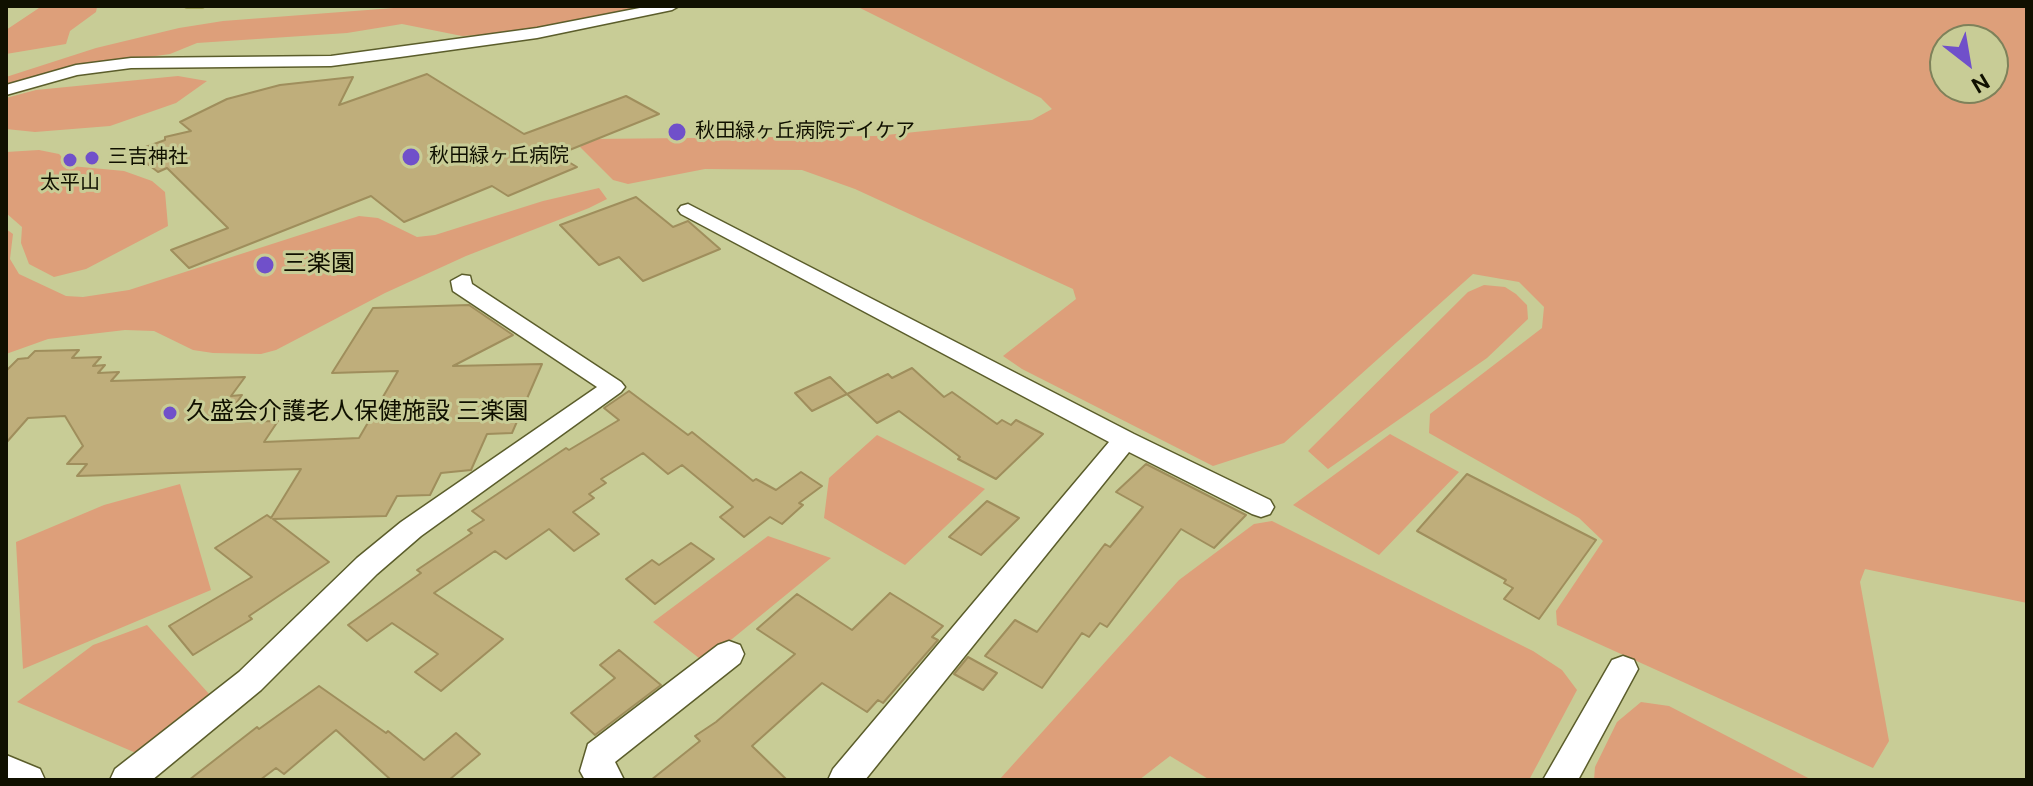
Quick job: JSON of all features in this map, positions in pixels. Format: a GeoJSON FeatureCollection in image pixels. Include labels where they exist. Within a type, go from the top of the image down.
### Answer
{"type":"FeatureCollection","features":[{"type":"Feature","properties":{"kind":"street"},"geometry":{"type":"LineString","coordinates":[[6,90],[76,70],[131,63],[331,61],[537,33],[672,6]]}},
{"type":"Feature","properties":{"kind":"street"},"geometry":{"type":"LineString","coordinates":[[688,210],[1125,440],[1261,507]]}},
{"type":"Feature","properties":{"kind":"street"},"geometry":{"type":"LineString","coordinates":[[127,780],[250,681],[367,566],[411,529],[613,387],[461,286],[462,281]]}},
{"type":"Feature","properties":{"kind":"street"},"geometry":{"type":"LineString","coordinates":[[845,780],[1125,440]]}},
{"type":"Feature","properties":{"kind":"street"},"geometry":{"type":"LineString","coordinates":[[607,780],[597,771],[600,754],[729,654]]}},
{"type":"Feature","properties":{"kind":"street"},"geometry":{"type":"LineString","coordinates":[[1560,780],[1623,669]]}},
{"type":"Feature","properties":{"kind":"street"},"geometry":{"type":"LineString","coordinates":[[6,770],[28,780]]}},
{"type":"Feature","properties":{"kind":"shaded area"},"geometry":{"type":"Polygon","coordinates":[[[42,6],[97,7],[96,12],[70,31],[66,44],[6,54],[6,30],[42,6]]]}},
{"type":"Feature","properties":{"kind":"shaded area"},"geometry":{"type":"Polygon","coordinates":[[[420,6],[653,6],[499,34],[462,36],[402,24],[347,33],[197,43],[170,54],[78,67],[6,85],[6,77],[96,48],[179,28],[223,21],[420,6]]]}},
{"type":"Feature","properties":{"kind":"shaded area"},"geometry":{"type":"Polygon","coordinates":[[[856,6],[2027,6],[2027,603],[1865,569],[1860,582],[1889,741],[1873,768],[1557,625],[1556,611],[1603,541],[1579,518],[1429,433],[1430,414],[1542,328],[1544,307],[1519,282],[1473,274],[1284,443],[1213,466],[1022,369],[1003,356],[1076,299],[1073,289],[855,189],[802,170],[705,169],[628,184],[613,180],[580,147],[592,139],[876,136],[1032,120],[1052,109],[1041,98],[856,6]]]}},
{"type":"Feature","properties":{"kind":"shaded area"},"geometry":{"type":"Polygon","coordinates":[[[178,76],[207,81],[176,103],[110,126],[35,132],[6,129],[6,98],[36,90],[178,76]]]}},
{"type":"Feature","properties":{"kind":"shaded area"},"geometry":{"type":"Polygon","coordinates":[[[39,150],[59,154],[71,166],[124,171],[152,181],[165,192],[168,226],[86,269],[54,277],[29,264],[21,243],[22,227],[6,213],[6,152],[39,150]]]}},
{"type":"Feature","properties":{"kind":"shaded area"},"geometry":{"type":"Polygon","coordinates":[[[599,188],[607,199],[466,256],[385,293],[276,350],[261,354],[213,353],[193,350],[154,331],[125,330],[48,339],[6,354],[6,229],[13,234],[10,259],[19,274],[66,296],[83,297],[129,290],[359,216],[378,218],[417,237],[435,235],[543,201],[599,188]]]}},
{"type":"Feature","properties":{"kind":"shaded area"},"geometry":{"type":"Polygon","coordinates":[[[1484,285],[1505,287],[1516,294],[1527,305],[1528,319],[1487,358],[1328,469],[1308,451],[1468,292],[1484,285]]]}},
{"type":"Feature","properties":{"kind":"shaded area"},"geometry":{"type":"Polygon","coordinates":[[[1390,434],[1459,472],[1379,555],[1293,505],[1390,434]]]}},
{"type":"Feature","properties":{"kind":"shaded area"},"geometry":{"type":"Polygon","coordinates":[[[877,435],[985,489],[905,565],[824,518],[829,478],[877,435]]]}},
{"type":"Feature","properties":{"kind":"shaded area"},"geometry":{"type":"Polygon","coordinates":[[[180,484],[211,590],[23,669],[16,542],[104,505],[180,484]]]}},
{"type":"Feature","properties":{"kind":"shaded area"},"geometry":{"type":"Polygon","coordinates":[[[1272,521],[1533,651],[1562,670],[1577,690],[1529,780],[1210,780],[1170,756],[1139,780],[999,780],[1179,580],[1254,524],[1272,521]]]}},
{"type":"Feature","properties":{"kind":"shaded area"},"geometry":{"type":"Polygon","coordinates":[[[768,536],[831,558],[704,662],[653,622],[768,536]]]}},
{"type":"Feature","properties":{"kind":"shaded area"},"geometry":{"type":"Polygon","coordinates":[[[147,625],[210,695],[136,753],[17,702],[93,645],[147,625]]]}},
{"type":"Feature","properties":{"kind":"shaded area"},"geometry":{"type":"Polygon","coordinates":[[[1641,702],[1669,706],[1812,780],[1594,780],[1595,767],[1617,722],[1641,702]]]}},
{"type":"Feature","properties":{"kind":"building"},"geometry":{"type":"Polygon","coordinates":[[[427,74],[524,134],[626,96],[659,114],[557,155],[577,167],[508,196],[492,186],[404,222],[371,196],[189,268],[171,250],[228,228],[167,168],[158,172],[132,152],[165,140],[165,137],[191,131],[180,122],[227,99],[280,85],[353,77],[339,105],[427,74]]]}},
{"type":"Feature","properties":{"kind":"building"},"geometry":{"type":"Polygon","coordinates":[[[636,197],[673,227],[688,221],[720,249],[643,281],[619,257],[599,265],[560,225],[636,197]]]}},
{"type":"Feature","properties":{"kind":"building","name":"久盛会介護老人保健施設 三楽園"},"geometry":{"type":"Polygon","coordinates":[[[469,305],[513,335],[453,366],[542,364],[512,433],[487,434],[471,470],[441,473],[430,495],[397,496],[386,516],[273,519],[329,562],[249,616],[252,619],[193,655],[169,626],[252,577],[215,548],[267,515],[271,518],[301,469],[77,476],[87,464],[67,464],[83,446],[65,416],[28,418],[6,443],[6,371],[18,359],[28,358],[35,351],[79,350],[72,358],[101,357],[93,366],[105,365],[98,373],[119,372],[111,381],[245,377],[231,396],[242,395],[223,422],[278,421],[264,442],[359,438],[398,371],[332,373],[373,308],[469,305]]]}},
{"type":"Feature","properties":{"kind":"building"},"geometry":{"type":"Polygon","coordinates":[[[912,368],[944,397],[952,392],[997,424],[1002,420],[1011,425],[1016,420],[1043,434],[996,479],[958,459],[960,457],[899,411],[877,423],[847,394],[888,374],[892,378],[912,368]]]}},
{"type":"Feature","properties":{"kind":"building"},"geometry":{"type":"Polygon","coordinates":[[[830,377],[847,394],[812,411],[795,393],[830,377]]]}},
{"type":"Feature","properties":{"kind":"building"},"geometry":{"type":"Polygon","coordinates":[[[629,391],[688,435],[692,432],[753,481],[756,479],[776,490],[801,472],[822,486],[799,503],[803,505],[782,524],[770,517],[744,537],[720,517],[733,507],[682,465],[668,474],[643,453],[601,479],[606,483],[589,494],[594,498],[573,512],[599,534],[574,551],[549,529],[506,559],[495,551],[434,593],[503,639],[441,691],[415,672],[438,654],[392,623],[367,641],[348,625],[421,573],[417,570],[472,533],[468,530],[484,520],[472,511],[566,448],[569,450],[619,420],[604,408],[629,391]]]}},
{"type":"Feature","properties":{"kind":"building"},"geometry":{"type":"Polygon","coordinates":[[[1146,464],[1246,515],[1214,548],[1181,529],[1107,627],[1100,623],[1089,637],[1082,633],[1042,688],[985,656],[1015,620],[1037,632],[1105,544],[1110,547],[1143,507],[1116,492],[1146,464]]]}},
{"type":"Feature","properties":{"kind":"building"},"geometry":{"type":"Polygon","coordinates":[[[1467,474],[1596,540],[1539,619],[1504,599],[1513,588],[1504,583],[1506,580],[1417,531],[1467,474]]]}},
{"type":"Feature","properties":{"kind":"building"},"geometry":{"type":"Polygon","coordinates":[[[987,501],[1019,518],[981,555],[949,537],[987,501]]]}},
{"type":"Feature","properties":{"kind":"building"},"geometry":{"type":"Polygon","coordinates":[[[691,543],[714,559],[655,604],[626,579],[652,560],[659,565],[691,543]]]}},
{"type":"Feature","properties":{"kind":"building"},"geometry":{"type":"Polygon","coordinates":[[[890,593],[943,626],[932,637],[938,640],[883,703],[878,700],[867,712],[822,683],[752,746],[787,780],[651,780],[700,741],[695,736],[716,722],[795,654],[757,629],[797,594],[852,630],[890,593]]]}},
{"type":"Feature","properties":{"kind":"building"},"geometry":{"type":"Polygon","coordinates":[[[619,650],[661,685],[595,735],[571,713],[615,678],[600,665],[619,650]]]}},
{"type":"Feature","properties":{"kind":"building"},"geometry":{"type":"Polygon","coordinates":[[[968,657],[997,673],[983,690],[954,674],[968,657]]]}},
{"type":"Feature","properties":{"kind":"building"},"geometry":{"type":"Polygon","coordinates":[[[319,686],[386,733],[388,731],[424,760],[456,733],[480,754],[449,780],[391,780],[336,730],[284,774],[276,768],[260,780],[189,780],[257,727],[259,729],[319,686]]]}},
{"type":"Feature","properties":{"kind":"waterway"},"geometry":{"type":"LineString","coordinates":[[187,6],[202,6]]}},
{"type":"Feature","properties":{"kind":"place","name":"秋田緑ヶ丘病院デイケア"},"geometry":{"type":"Point","coordinates":[677,132]}},
{"type":"Feature","properties":{"kind":"place","name":"秋田緑ヶ丘病院"},"geometry":{"type":"Point","coordinates":[411,157]}},
{"type":"Feature","properties":{"kind":"place","name":"三吉神社"},"geometry":{"type":"Point","coordinates":[92,158]}},
{"type":"Feature","properties":{"kind":"place","name":"太平山"},"geometry":{"type":"Point","coordinates":[70,160]}},
{"type":"Feature","properties":{"kind":"place","name":"三楽園"},"geometry":{"type":"Point","coordinates":[265,265]}},
{"type":"Feature","properties":{"kind":"place","name":"久盛会介護老人保健施設 三楽園"},"geometry":{"type":"Point","coordinates":[170,413]}}]}
